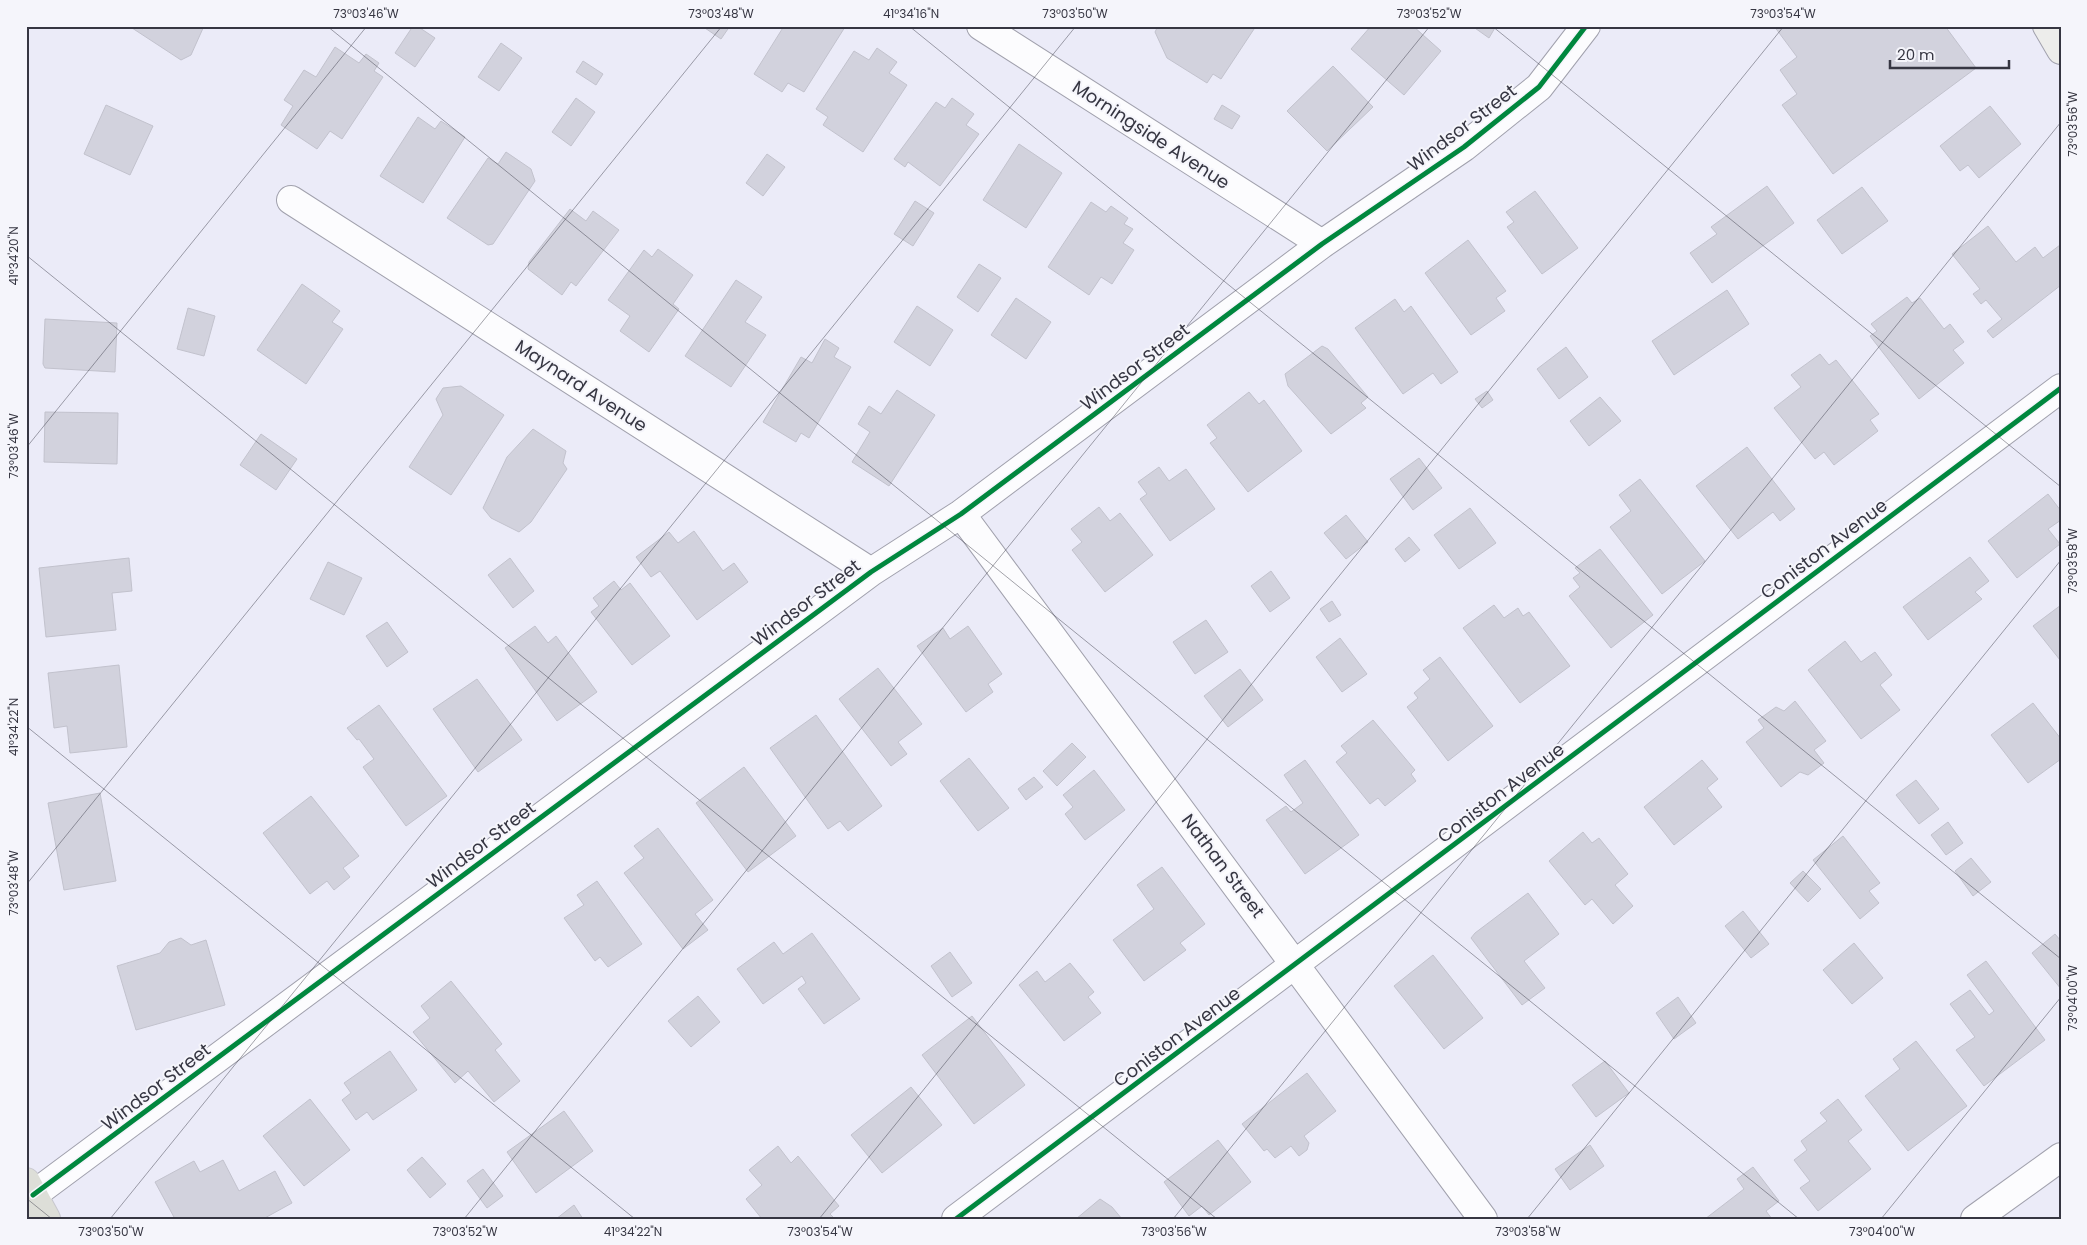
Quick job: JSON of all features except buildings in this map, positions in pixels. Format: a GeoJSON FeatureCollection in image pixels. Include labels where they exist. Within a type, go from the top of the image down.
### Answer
{"type":"FeatureCollection","features":[{"type":"Feature","properties":{"kind":"main road"},"geometry":{"type":"LineString","coordinates":[[2047,26],[2061,50]]}},
{"type":"Feature","properties":{"kind":"main road"},"geometry":{"type":"LineString","coordinates":[[30,1189],[46,1219]]}},
{"type":"Feature","properties":{"kind":"street","name":"Morningside Avenue"},"geometry":{"type":"LineString","coordinates":[[981,26],[1322,244]]}},
{"type":"Feature","properties":{"kind":"street","name":"Windsor Street"},"geometry":{"type":"LineString","coordinates":[[30,1189],[871,572],[961,514],[1322,244],[1464,146],[1539,87],[1586,26]]}},
{"type":"Feature","properties":{"kind":"street","name":"Maynard Avenue"},"geometry":{"type":"LineString","coordinates":[[291,200],[871,572]]}},
{"type":"Feature","properties":{"kind":"street","name":"Coniston Avenue"},"geometry":{"type":"LineString","coordinates":[[956,1219],[1297,965],[2061,388]]}},
{"type":"Feature","properties":{"kind":"street","name":"Nathan Street"},"geometry":{"type":"LineString","coordinates":[[961,514],[1297,965],[1483,1219]]}},
{"type":"Feature","properties":{"kind":"street"},"geometry":{"type":"LineString","coordinates":[[1975,1219],[2061,1157]]}},
{"type":"Feature","properties":{"kind":"cycle path"},"geometry":{"type":"LineString","coordinates":[[33,1195],[871,572],[961,514],[1322,244],[1464,147],[1539,87],[1586,26]]}},
{"type":"Feature","properties":{"kind":"cycle path"},"geometry":{"type":"LineString","coordinates":[[956,1219],[2061,388]]}}]}
